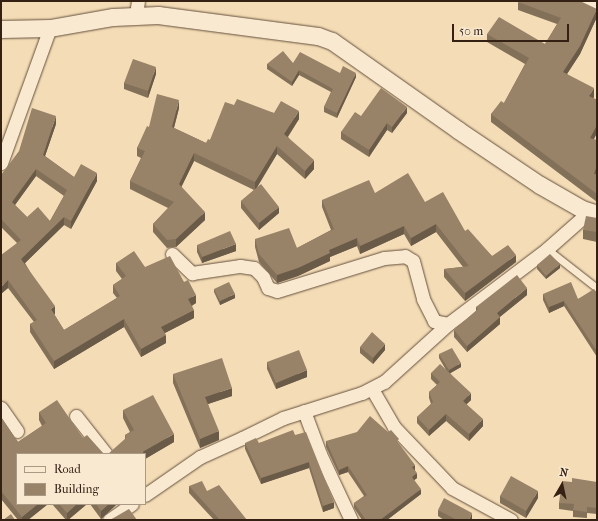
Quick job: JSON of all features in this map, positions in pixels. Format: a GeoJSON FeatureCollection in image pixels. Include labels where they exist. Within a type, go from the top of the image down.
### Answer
{"type":"FeatureCollection","features":[{"type":"Feature","properties":{"kind":"street"},"geometry":{"type":"LineString","coordinates":[[586,1],[597,5]]}},
{"type":"Feature","properties":{"kind":"street"},"geometry":{"type":"LineString","coordinates":[[1,29],[50,28],[137,8],[200,19],[305,34],[332,41],[458,130],[540,185],[593,213],[448,324],[400,369],[372,390],[304,411],[200,457],[146,493]]}},
{"type":"Feature","properties":{"kind":"street"},"geometry":{"type":"LineString","coordinates":[[1,163],[50,28]]}},
{"type":"Feature","properties":{"kind":"street"},"geometry":{"type":"LineString","coordinates":[[172,254],[180,264],[192,273],[240,266],[254,268],[263,277],[268,288],[277,291],[384,258],[405,256],[413,261],[422,299],[434,321],[448,324]]}},
{"type":"Feature","properties":{"kind":"street"},"geometry":{"type":"LineString","coordinates":[[372,390],[394,427],[452,488],[511,520]]}},
{"type":"Feature","properties":{"kind":"street"},"geometry":{"type":"LineString","coordinates":[[1,408],[17,431]]}},
{"type":"Feature","properties":{"kind":"street"},"geometry":{"type":"LineString","coordinates":[[304,411],[320,454],[351,520]]}},
{"type":"Feature","properties":{"kind":"street"},"geometry":{"type":"LineString","coordinates":[[76,416],[105,453]]}},
{"type":"Feature","properties":{"kind":"street"},"geometry":{"type":"LineString","coordinates":[[109,520],[131,505]]}},
{"type":"Feature","properties":{"kind":"lane"},"geometry":{"type":"LineString","coordinates":[[547,249],[597,288]]}},
{"type":"Feature","properties":{"kind":"building"},"geometry":{"type":"Polygon","coordinates":[[[518,1],[580,1],[597,9],[580,46],[563,72],[594,88],[589,96],[597,100],[597,125],[590,138],[597,140],[597,164],[594,174],[597,174],[597,194],[491,114],[501,101],[504,103],[529,58],[487,34],[499,17],[545,44],[561,18],[518,1]]]}},
{"type":"Feature","properties":{"kind":"building"},"geometry":{"type":"Polygon","coordinates":[[[283,51],[293,63],[300,52],[340,73],[343,66],[356,73],[337,113],[324,107],[333,89],[299,70],[292,82],[267,64],[283,51]]]}},
{"type":"Feature","properties":{"kind":"building"},"geometry":{"type":"Polygon","coordinates":[[[133,59],[156,67],[148,91],[124,83],[133,59]]]}},
{"type":"Feature","properties":{"kind":"building"},"geometry":{"type":"Polygon","coordinates":[[[381,88],[407,107],[392,127],[387,123],[369,150],[341,132],[355,112],[361,116],[381,88]]]}},
{"type":"Feature","properties":{"kind":"building"},"geometry":{"type":"Polygon","coordinates":[[[157,94],[179,100],[172,127],[206,143],[208,139],[210,140],[225,102],[234,105],[237,99],[274,113],[281,101],[299,111],[284,134],[314,160],[305,171],[277,146],[255,182],[194,153],[179,184],[205,212],[176,239],[167,240],[153,224],[174,202],[130,181],[145,151],[137,148],[147,126],[149,127],[157,94]]]}},
{"type":"Feature","properties":{"kind":"building"},"geometry":{"type":"Polygon","coordinates":[[[32,108],[56,116],[43,155],[74,177],[81,164],[97,173],[71,221],[64,217],[21,259],[55,306],[51,309],[64,330],[120,296],[113,285],[126,276],[116,263],[134,251],[145,267],[170,256],[184,282],[188,280],[196,295],[188,299],[194,310],[161,327],[166,335],[141,349],[124,319],[54,361],[30,324],[37,320],[8,280],[1,287],[1,255],[21,240],[1,219],[1,175],[19,151],[32,108]],[[36,169],[12,202],[27,217],[38,207],[50,221],[67,190],[36,169]]]}},
{"type":"Feature","properties":{"kind":"building"},"geometry":{"type":"Polygon","coordinates":[[[408,173],[425,202],[443,192],[465,231],[468,229],[492,256],[508,245],[516,255],[465,293],[444,269],[469,266],[436,224],[411,238],[404,226],[360,246],[357,238],[329,250],[330,253],[298,268],[277,275],[259,254],[255,239],[289,228],[297,248],[334,229],[322,200],[369,180],[375,193],[408,173]]]}},
{"type":"Feature","properties":{"kind":"building"},"geometry":{"type":"Polygon","coordinates":[[[261,184],[279,207],[259,223],[241,201],[261,184]]]}},
{"type":"Feature","properties":{"kind":"building"},"geometry":{"type":"Polygon","coordinates":[[[586,216],[597,218],[597,232],[583,230],[586,216]]]}},
{"type":"Feature","properties":{"kind":"building"},"geometry":{"type":"Polygon","coordinates":[[[230,231],[236,244],[202,257],[197,245],[230,231]]]}},
{"type":"Feature","properties":{"kind":"building"},"geometry":{"type":"Polygon","coordinates":[[[550,254],[560,264],[546,276],[537,265],[550,254]]]}},
{"type":"Feature","properties":{"kind":"building"},"geometry":{"type":"Polygon","coordinates":[[[517,275],[527,288],[497,313],[500,317],[467,346],[454,330],[478,309],[476,307],[517,275]]]}},
{"type":"Feature","properties":{"kind":"building"},"geometry":{"type":"Polygon","coordinates":[[[229,282],[235,294],[220,301],[214,289],[229,282]]]}},
{"type":"Feature","properties":{"kind":"building"},"geometry":{"type":"Polygon","coordinates":[[[571,282],[578,299],[594,289],[597,293],[597,351],[564,301],[549,307],[543,294],[571,282]]]}},
{"type":"Feature","properties":{"kind":"building"},"geometry":{"type":"Polygon","coordinates":[[[372,332],[385,344],[373,358],[360,347],[372,332]]]}},
{"type":"Feature","properties":{"kind":"building"},"geometry":{"type":"Polygon","coordinates":[[[452,348],[461,363],[449,370],[439,354],[452,348]]]}},
{"type":"Feature","properties":{"kind":"building"},"geometry":{"type":"Polygon","coordinates":[[[299,350],[307,370],[276,383],[267,362],[299,350]]]}},
{"type":"Feature","properties":{"kind":"building"},"geometry":{"type":"Polygon","coordinates":[[[222,358],[232,388],[205,397],[219,431],[200,439],[173,374],[222,358]]]}},
{"type":"Feature","properties":{"kind":"building"},"geometry":{"type":"Polygon","coordinates":[[[440,364],[471,393],[463,401],[483,419],[469,434],[446,414],[429,430],[417,417],[433,402],[429,392],[440,382],[431,373],[440,364]]]}},
{"type":"Feature","properties":{"kind":"building"},"geometry":{"type":"Polygon","coordinates":[[[153,395],[174,434],[142,453],[109,453],[126,438],[125,435],[134,430],[123,410],[153,395]]]}},
{"type":"Feature","properties":{"kind":"building"},"geometry":{"type":"Polygon","coordinates":[[[57,400],[83,438],[87,435],[103,453],[16,453],[16,505],[37,505],[22,517],[1,491],[1,417],[18,442],[46,423],[39,412],[57,400]]]}},
{"type":"Feature","properties":{"kind":"building"},"geometry":{"type":"Polygon","coordinates":[[[370,416],[388,432],[391,430],[399,439],[397,441],[415,465],[412,467],[417,473],[412,477],[421,489],[380,520],[366,520],[354,503],[367,495],[348,466],[339,470],[326,441],[357,432],[370,416]]]}},
{"type":"Feature","properties":{"kind":"building"},"geometry":{"type":"Polygon","coordinates":[[[293,430],[295,435],[306,432],[334,502],[323,506],[309,462],[261,478],[245,443],[256,438],[259,443],[293,430]]]}},
{"type":"Feature","properties":{"kind":"building"},"geometry":{"type":"Polygon","coordinates":[[[511,476],[538,491],[526,511],[500,496],[511,476]]]}},
{"type":"Feature","properties":{"kind":"building"},"geometry":{"type":"Polygon","coordinates":[[[572,478],[597,482],[597,508],[587,507],[587,512],[573,510],[574,504],[559,503],[562,481],[572,482],[572,478]]]}},
{"type":"Feature","properties":{"kind":"building"},"geometry":{"type":"Polygon","coordinates":[[[202,481],[207,491],[219,485],[247,520],[220,520],[189,486],[202,481]]]}},
{"type":"Feature","properties":{"kind":"building"},"geometry":{"type":"Polygon","coordinates":[[[444,498],[472,513],[469,520],[457,520],[438,510],[444,498]]]}},
{"type":"Feature","properties":{"kind":"building"},"geometry":{"type":"Polygon","coordinates":[[[60,505],[76,505],[67,513],[60,505]]]}},
{"type":"Feature","properties":{"kind":"building"},"geometry":{"type":"Polygon","coordinates":[[[97,505],[108,505],[101,511],[97,505]]]}},
{"type":"Feature","properties":{"kind":"building"},"geometry":{"type":"Polygon","coordinates":[[[129,509],[137,520],[110,520],[129,509]]]}},
{"type":"Feature","properties":{"kind":"building"},"geometry":{"type":"Polygon","coordinates":[[[11,514],[15,520],[3,520],[11,514]]]}}]}
